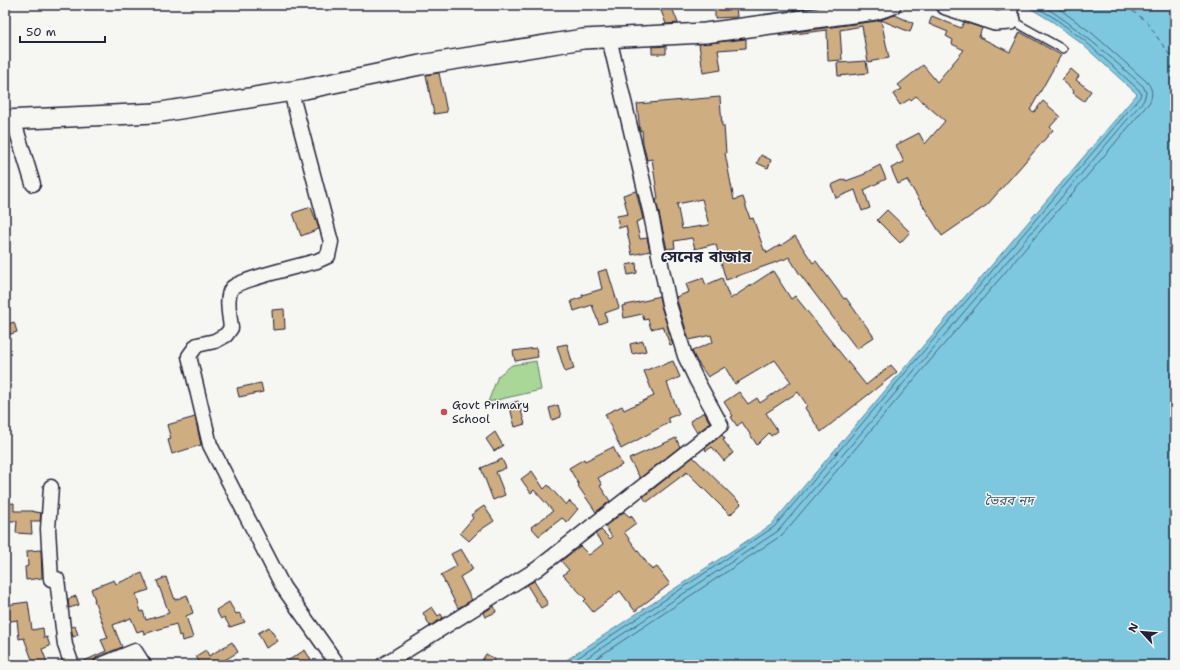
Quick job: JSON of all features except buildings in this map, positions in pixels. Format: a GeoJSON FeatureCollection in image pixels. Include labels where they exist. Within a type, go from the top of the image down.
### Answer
{"type":"FeatureCollection","features":[{"type":"Feature","properties":{"kind":"main road"},"geometry":{"type":"LineString","coordinates":[[9,119],[155,113],[291,92],[420,65],[583,39],[705,33],[875,10],[891,5]]}},
{"type":"Feature","properties":{"kind":"main road"},"geometry":{"type":"LineString","coordinates":[[946,5],[996,21],[1013,13]]}},
{"type":"Feature","properties":{"kind":"street"},"geometry":{"type":"LineString","coordinates":[[383,665],[537,569],[721,425],[685,356],[669,304],[651,215],[609,38]]}},
{"type":"Feature","properties":{"kind":"street"},"geometry":{"type":"LineString","coordinates":[[291,92],[331,242],[328,256],[317,261],[244,282],[232,288],[228,297],[231,328],[226,335],[215,341],[197,345],[189,356],[210,445],[283,587],[338,665]]}},
{"type":"Feature","properties":{"kind":"street"},"geometry":{"type":"LineString","coordinates":[[9,119],[33,184]]}},
{"type":"Feature","properties":{"kind":"street"},"geometry":{"type":"LineString","coordinates":[[51,487],[48,529],[51,580],[57,579],[65,645],[72,665]]}},
{"type":"Feature","properties":{"kind":"street"},"geometry":{"type":"LineString","coordinates":[[101,665],[135,651],[144,665]]}},
{"type":"Feature","properties":{"kind":"lane"},"geometry":{"type":"LineString","coordinates":[[1013,13],[1063,49]]}},
{"type":"Feature","properties":{"kind":"green space"},"geometry":{"type":"Polygon","coordinates":[[[536,361],[541,390],[488,402],[498,376],[512,365],[536,361]]]}},
{"type":"Feature","properties":{"kind":"water","name":"ভৈরব নদ"},"geometry":{"type":"Polygon","coordinates":[[[1025,5],[1175,5],[1175,665],[559,665],[771,525],[1137,94],[1082,44],[1053,22],[1025,5]]]}},
{"type":"Feature","properties":{"kind":"ferry route"},"geometry":{"type":"LineString","coordinates":[[1125,5],[1147,22],[1175,63]]}},
{"type":"Feature","properties":{"kind":"place","name":"Govt Primary School"},"geometry":{"type":"Point","coordinates":[444,412]}},
{"type":"Feature","properties":{"kind":"district","name":"সেনের বাজার"},"geometry":{"type":"Point","coordinates":[706,256]}}]}
